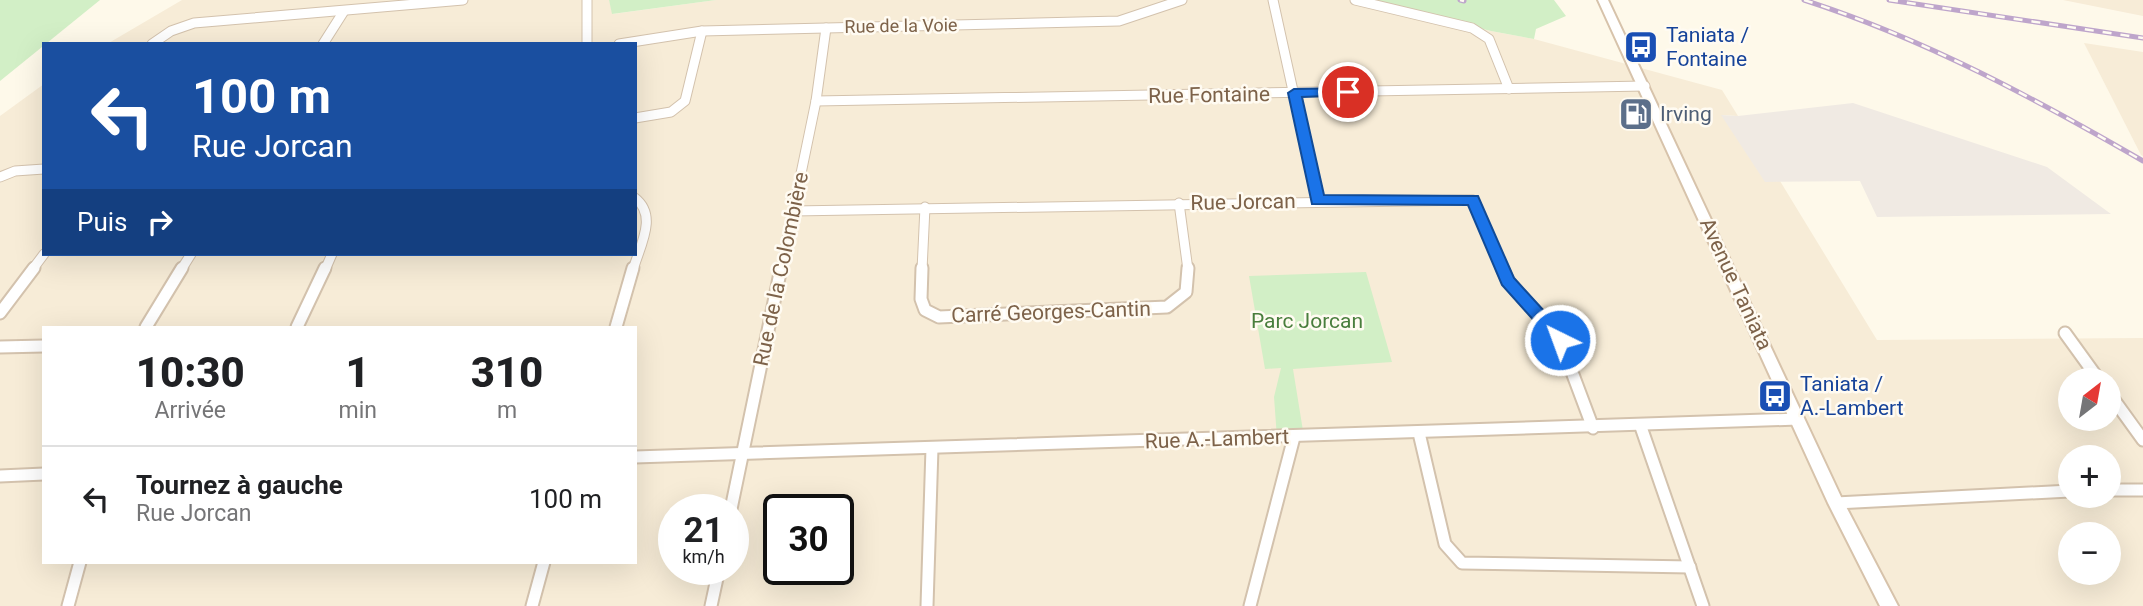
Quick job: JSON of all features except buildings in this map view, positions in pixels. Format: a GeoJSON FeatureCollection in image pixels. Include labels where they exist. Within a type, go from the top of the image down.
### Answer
{"type":"FeatureCollection","features":[{"type":"Feature","properties":{"kind":"main road","name":"Avenue Taniata"},"geometry":{"type":"LineString","coordinates":[[1603,0],[1836,503],[1889,606]]}},
{"type":"Feature","properties":{"kind":"street"},"geometry":{"type":"LineString","coordinates":[[155,42],[171,31],[194,23],[463,0]]}},
{"type":"Feature","properties":{"kind":"street"},"geometry":{"type":"LineString","coordinates":[[587,0],[587,42]]}},
{"type":"Feature","properties":{"kind":"street","name":"Rue de la Voie"},"geometry":{"type":"LineString","coordinates":[[632,42],[702,31],[1119,21],[1182,0]]}},
{"type":"Feature","properties":{"kind":"street"},"geometry":{"type":"LineString","coordinates":[[1273,0],[1318,200]]}},
{"type":"Feature","properties":{"kind":"street"},"geometry":{"type":"LineString","coordinates":[[1354,0],[1472,28],[1484,34],[1509,89]]}},
{"type":"Feature","properties":{"kind":"street"},"geometry":{"type":"LineString","coordinates":[[324,42],[344,11]]}},
{"type":"Feature","properties":{"kind":"street","name":"Rue de la Colombière"},"geometry":{"type":"LineString","coordinates":[[734,494],[816,101],[826,28]]}},
{"type":"Feature","properties":{"kind":"street"},"geometry":{"type":"LineString","coordinates":[[637,118],[671,112],[685,101],[702,31]]}},
{"type":"Feature","properties":{"kind":"street","name":"Rue Fontaine"},"geometry":{"type":"LineString","coordinates":[[816,101],[1645,86]]}},
{"type":"Feature","properties":{"kind":"street"},"geometry":{"type":"LineString","coordinates":[[0,177],[15,171],[42,169]]}},
{"type":"Feature","properties":{"kind":"street"},"geometry":{"type":"LineString","coordinates":[[637,200],[646,207],[648,217],[637,255]]}},
{"type":"Feature","properties":{"kind":"street","name":"Rue Jorcan"},"geometry":{"type":"LineString","coordinates":[[793,211],[1318,200],[1473,200],[1508,281],[1560,340],[1593,428]]}},
{"type":"Feature","properties":{"kind":"street","name":"Carré Georges-Cantin"},"geometry":{"type":"LineString","coordinates":[[925,207],[920,299],[925,310],[939,317],[1167,307],[1181,301],[1189,288],[1189,276],[1179,203]]}},
{"type":"Feature","properties":{"kind":"street"},"geometry":{"type":"LineString","coordinates":[[0,313],[43,256]]}},
{"type":"Feature","properties":{"kind":"street"},"geometry":{"type":"LineString","coordinates":[[147,326],[190,256]]}},
{"type":"Feature","properties":{"kind":"street"},"geometry":{"type":"LineString","coordinates":[[297,326],[331,256]]}},
{"type":"Feature","properties":{"kind":"street"},"geometry":{"type":"LineString","coordinates":[[616,326],[637,256]]}},
{"type":"Feature","properties":{"kind":"street"},"geometry":{"type":"LineString","coordinates":[[2065,333],[2090,368]]}},
{"type":"Feature","properties":{"kind":"street"},"geometry":{"type":"LineString","coordinates":[[0,347],[42,346]]}},
{"type":"Feature","properties":{"kind":"street"},"geometry":{"type":"LineString","coordinates":[[2121,410],[2143,440]]}},
{"type":"Feature","properties":{"kind":"street","name":"Rue A.-Lambert"},"geometry":{"type":"LineString","coordinates":[[637,457],[1593,428],[1798,419]]}},
{"type":"Feature","properties":{"kind":"street"},"geometry":{"type":"LineString","coordinates":[[1641,426],[1703,606]]}},
{"type":"Feature","properties":{"kind":"street"},"geometry":{"type":"LineString","coordinates":[[1419,433],[1445,544],[1462,563],[1690,567]]}},
{"type":"Feature","properties":{"kind":"street"},"geometry":{"type":"LineString","coordinates":[[1250,606],[1294,437]]}},
{"type":"Feature","properties":{"kind":"street"},"geometry":{"type":"LineString","coordinates":[[927,606],[932,448]]}},
{"type":"Feature","properties":{"kind":"street"},"geometry":{"type":"LineString","coordinates":[[0,476],[42,474]]}},
{"type":"Feature","properties":{"kind":"street"},"geometry":{"type":"LineString","coordinates":[[2121,490],[2143,490]]}},
{"type":"Feature","properties":{"kind":"street"},"geometry":{"type":"LineString","coordinates":[[1836,503],[2058,492]]}},
{"type":"Feature","properties":{"kind":"street"},"geometry":{"type":"LineString","coordinates":[[68,606],[78,564]]}},
{"type":"Feature","properties":{"kind":"street"},"geometry":{"type":"LineString","coordinates":[[532,606],[543,564]]}},
{"type":"Feature","properties":{"kind":"street"},"geometry":{"type":"LineString","coordinates":[[711,606],[716,585]]}},
{"type":"Feature","properties":{"kind":"shaded area"},"geometry":{"type":"Polygon","coordinates":[[[182,0],[609,0],[613,14],[716,0],[1364,0],[1534,39],[1722,90],[1738,116],[1722,115],[1765,181],[1780,181],[1877,340],[2143,338],[2143,606],[0,606],[0,116],[42,85],[42,256],[637,256],[637,42],[110,42],[182,0]]]}},
{"type":"Feature","properties":{"kind":"shaded area"},"geometry":{"type":"Polygon","coordinates":[[[2063,0],[2143,0],[2143,16],[2063,0]]]}},
{"type":"Feature","properties":{"kind":"shaded area"},"geometry":{"type":"Polygon","coordinates":[[[2084,43],[2143,52],[2143,156],[2141,155],[2084,43]]]}},
{"type":"Feature","properties":{"kind":"shaded area"},"geometry":{"type":"Polygon","coordinates":[[[1853,103],[2047,167],[2111,214],[1877,217],[1860,181],[1765,182],[1721,115],[1738,116],[1853,103]]]}},
{"type":"Feature","properties":{"kind":"green space"},"geometry":{"type":"Polygon","coordinates":[[[0,0],[100,0],[48,42],[42,42],[42,47],[0,81],[0,0]]]}},
{"type":"Feature","properties":{"kind":"green space"},"geometry":{"type":"Polygon","coordinates":[[[609,0],[716,0],[612,14],[609,0]]]}},
{"type":"Feature","properties":{"kind":"green space"},"geometry":{"type":"Polygon","coordinates":[[[1364,0],[1554,0],[1566,16],[1536,29],[1534,39],[1364,0]]]}},
{"type":"Feature","properties":{"kind":"green space","name":"Parc Jorcan"},"geometry":{"type":"Polygon","coordinates":[[[1366,272],[1392,362],[1293,369],[1304,437],[1277,438],[1274,397],[1281,368],[1265,369],[1249,276],[1366,272]]]}},
{"type":"Feature","properties":{"kind":"railway"},"geometry":{"type":"LineString","coordinates":[[1460,0],[1464,1]]}},
{"type":"Feature","properties":{"kind":"railway"},"geometry":{"type":"LineString","coordinates":[[1804,0],[1936,51],[2061,115],[2143,161]]}},
{"type":"Feature","properties":{"kind":"railway"},"geometry":{"type":"LineString","coordinates":[[1889,0],[2143,38]]}},
{"type":"Feature","properties":{"kind":"place","name":"Taniata / Fontaine"},"geometry":{"type":"Point","coordinates":[1641,47]}},
{"type":"Feature","properties":{"kind":"place","name":"Irving"},"geometry":{"type":"Point","coordinates":[1636,114]}},
{"type":"Feature","properties":{"kind":"place","name":"Taniata / A.-Lambert"},"geometry":{"type":"Point","coordinates":[1775,396]}},
{"type":"Feature","properties":{"kind":"route"},"geometry":{"type":"LineString","coordinates":[[1348,92],[1294,93],[1318,200],[1473,200],[1508,281],[1560,340]]}}]}
